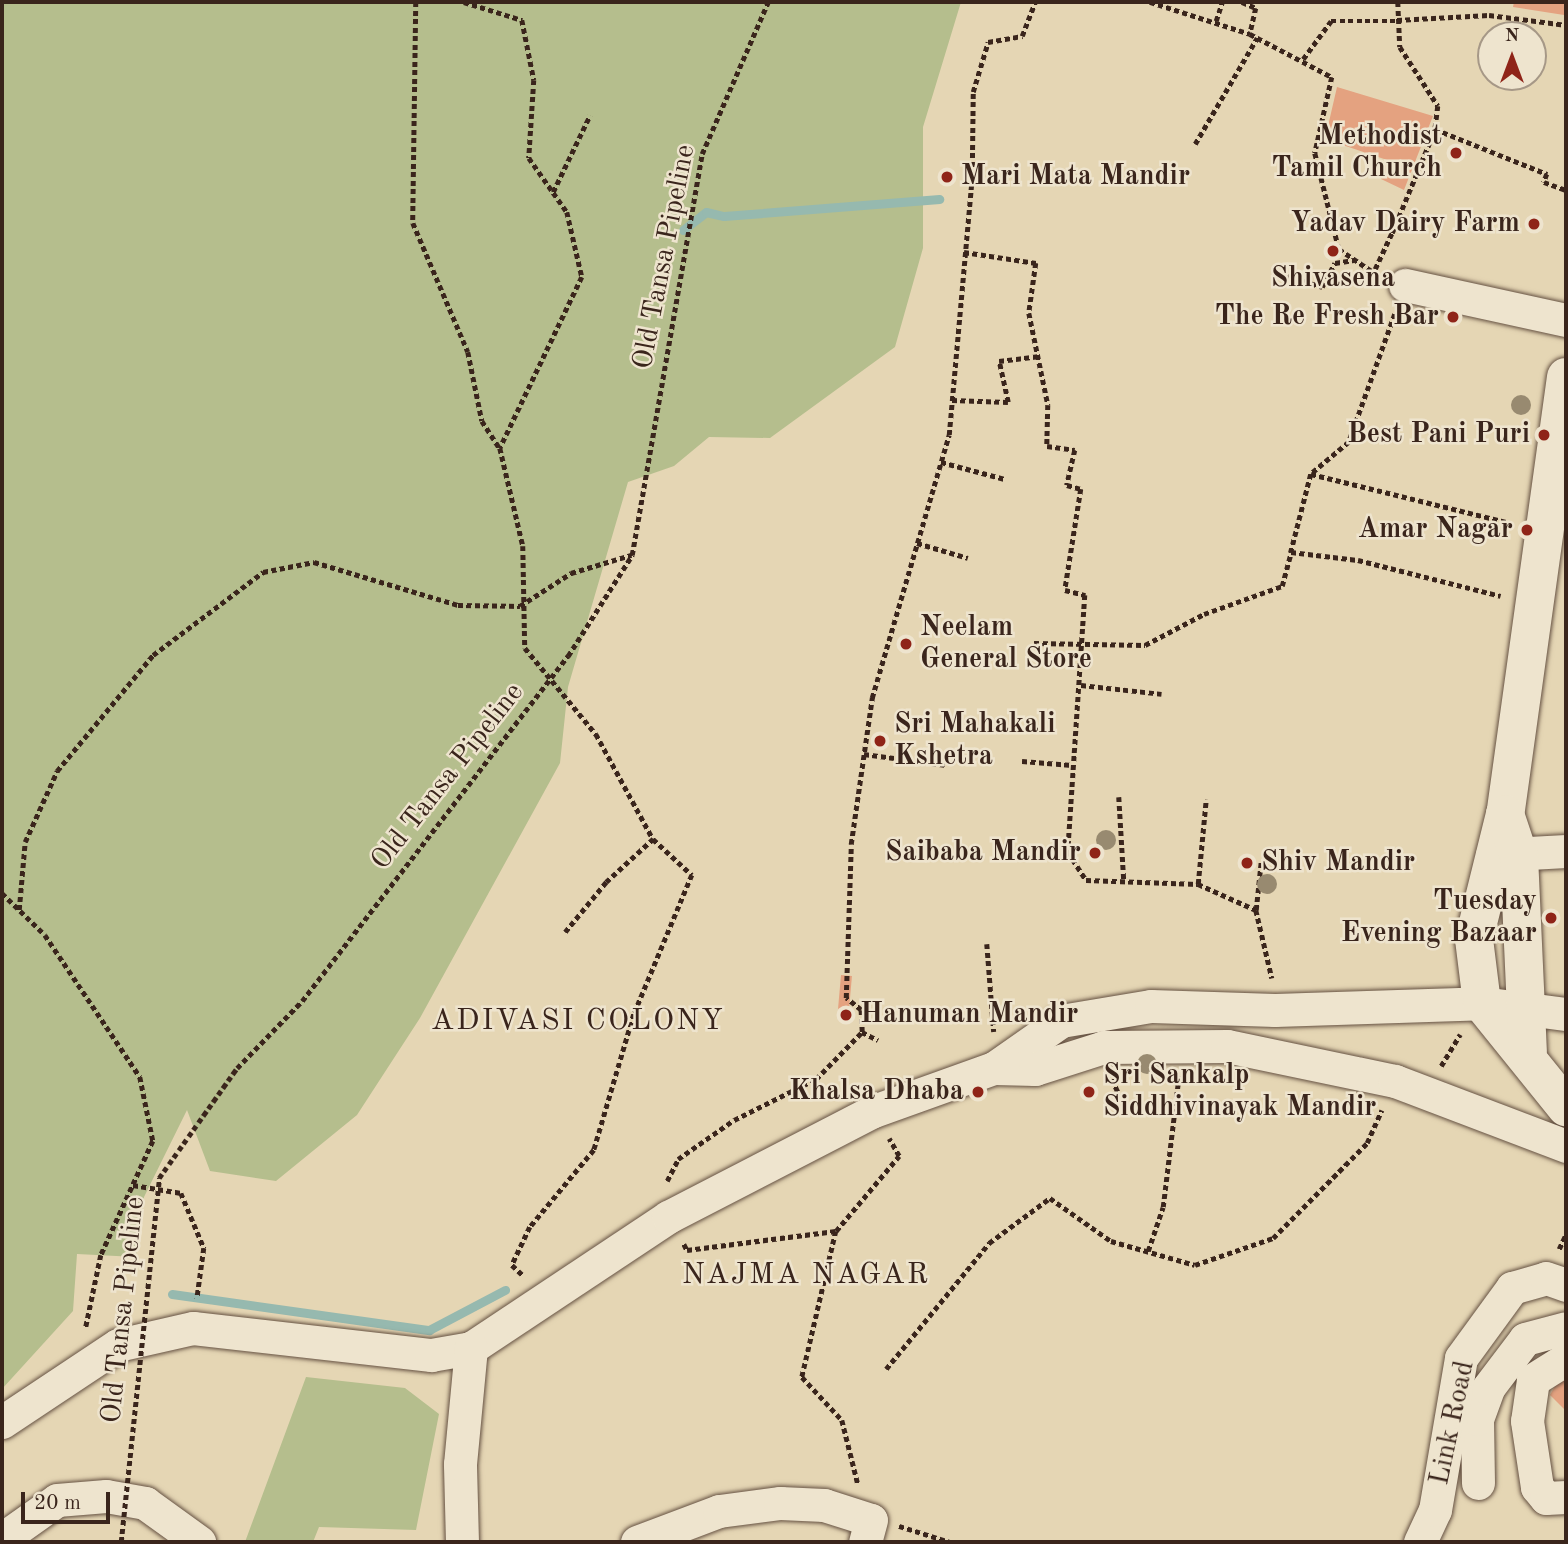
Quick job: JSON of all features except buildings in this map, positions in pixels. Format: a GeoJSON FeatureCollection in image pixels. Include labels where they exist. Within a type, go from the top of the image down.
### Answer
{"type":"FeatureCollection","features":[{"type":"Feature","properties":{"kind":"street"},"geometry":{"type":"LineString","coordinates":[[1405,285],[1566,320]]}},
{"type":"Feature","properties":{"kind":"street"},"geometry":{"type":"LineString","coordinates":[[1528,1052],[1505,856],[1505,814],[1532,604],[1565,394]]}},
{"type":"Feature","properties":{"kind":"street"},"geometry":{"type":"LineString","coordinates":[[1505,856],[1566,851]]}},
{"type":"Feature","properties":{"kind":"street"},"geometry":{"type":"LineString","coordinates":[[1505,856],[1474,939],[1482,1003],[1528,1052],[1566,1107]]}},
{"type":"Feature","properties":{"kind":"street"},"geometry":{"type":"LineString","coordinates":[[2,1422],[118,1345],[193,1328],[431,1355],[471,1348],[668,1217],[871,1112],[994,1068],[1061,1021],[1151,1006],[1275,1010],[1482,1003],[1522,1004],[1566,1014]]}},
{"type":"Feature","properties":{"kind":"street"},"geometry":{"type":"LineString","coordinates":[[994,1068],[1035,1069],[1104,1047],[1227,1046],[1395,1081],[1566,1146]]}},
{"type":"Feature","properties":{"kind":"street","name":"Link Road"},"geometry":{"type":"LineString","coordinates":[[1420,1542],[1436,1510],[1461,1358],[1512,1288],[1546,1278],[1566,1285]]}},
{"type":"Feature","properties":{"kind":"street"},"geometry":{"type":"LineString","coordinates":[[1478,1483],[1477,1419],[1488,1388],[1525,1339],[1566,1328]]}},
{"type":"Feature","properties":{"kind":"street"},"geometry":{"type":"LineString","coordinates":[[462,1542],[460,1464],[471,1348]]}},
{"type":"Feature","properties":{"kind":"street"},"geometry":{"type":"LineString","coordinates":[[1566,1359],[1533,1380],[1527,1421],[1536,1487],[1546,1498],[1566,1497]]}},
{"type":"Feature","properties":{"kind":"street"},"geometry":{"type":"LineString","coordinates":[[2,1539],[57,1500],[106,1496],[145,1503],[199,1542]]}},
{"type":"Feature","properties":{"kind":"street"},"geometry":{"type":"LineString","coordinates":[[637,1542],[719,1511],[780,1503],[824,1505],[868,1531]]}},
{"type":"Feature","properties":{"kind":"path"},"geometry":{"type":"LineString","coordinates":[[416,2],[413,223],[468,352],[482,421],[500,448],[523,546],[520,606],[525,648],[596,734],[653,839],[692,875],[634,1014],[594,1150],[530,1227],[512,1265],[547,1299]]}},
{"type":"Feature","properties":{"kind":"path"},"geometry":{"type":"LineString","coordinates":[[464,2],[522,20],[534,80],[529,158],[567,212],[582,277],[500,448]]}},
{"type":"Feature","properties":{"kind":"path","name":"Old Tansa Pipeline"},"geometry":{"type":"LineString","coordinates":[[121,1542],[159,1178],[237,1068],[302,1000],[550,680],[632,555],[702,154],[768,2]]}},
{"type":"Feature","properties":{"kind":"path"},"geometry":{"type":"LineString","coordinates":[[836,1231],[687,1250],[668,1217],[663,1189],[678,1159],[734,1120],[816,1079],[862,1032],[861,1010],[846,998],[851,844],[872,698],[941,462],[952,401],[964,252],[972,92],[988,42],[1022,36],[1035,2]]}},
{"type":"Feature","properties":{"kind":"path"},"geometry":{"type":"LineString","coordinates":[[1034,643],[1145,645],[1204,614],[1282,586],[1311,474],[1349,442],[1405,285],[1374,273],[1339,249],[1315,153],[1332,77],[1250,34],[1150,2]]}},
{"type":"Feature","properties":{"kind":"path"},"geometry":{"type":"LineString","coordinates":[[1216,21],[1222,2]]}},
{"type":"Feature","properties":{"kind":"path"},"geometry":{"type":"LineString","coordinates":[[1242,2],[1256,8],[1250,34]]}},
{"type":"Feature","properties":{"kind":"path"},"geometry":{"type":"LineString","coordinates":[[1374,273],[1435,129],[1438,106],[1400,47],[1398,2]]}},
{"type":"Feature","properties":{"kind":"path"},"geometry":{"type":"LineString","coordinates":[[1303,60],[1331,21],[1489,15],[1566,25]]}},
{"type":"Feature","properties":{"kind":"path"},"geometry":{"type":"LineString","coordinates":[[1195,145],[1257,38]]}},
{"type":"Feature","properties":{"kind":"path"},"geometry":{"type":"LineString","coordinates":[[553,193],[590,115]]}},
{"type":"Feature","properties":{"kind":"path"},"geometry":{"type":"LineString","coordinates":[[1435,129],[1547,174],[1544,182],[1566,190]]}},
{"type":"Feature","properties":{"kind":"path"},"geometry":{"type":"LineString","coordinates":[[964,252],[1036,263],[1029,313],[1038,356],[1047,446],[1075,450],[1067,485],[1081,489],[1065,590],[1086,595],[1068,852],[1086,880],[1198,884],[1256,910]]}},
{"type":"Feature","properties":{"kind":"path"},"geometry":{"type":"LineString","coordinates":[[1287,276],[1322,287],[1335,263],[1355,260]]}},
{"type":"Feature","properties":{"kind":"path"},"geometry":{"type":"LineString","coordinates":[[952,401],[1008,402],[999,361],[1038,356]]}},
{"type":"Feature","properties":{"kind":"path"},"geometry":{"type":"LineString","coordinates":[[941,462],[1005,479]]}},
{"type":"Feature","properties":{"kind":"path"},"geometry":{"type":"LineString","coordinates":[[1311,474],[1543,531]]}},
{"type":"Feature","properties":{"kind":"path"},"geometry":{"type":"LineString","coordinates":[[917,543],[968,558]]}},
{"type":"Feature","properties":{"kind":"path"},"geometry":{"type":"LineString","coordinates":[[1291,552],[1357,560],[1532,604]]}},
{"type":"Feature","properties":{"kind":"path"},"geometry":{"type":"LineString","coordinates":[[19,909],[25,842],[57,771],[153,655],[263,572],[314,562],[458,605],[520,606],[571,573],[632,555]]}},
{"type":"Feature","properties":{"kind":"path"},"geometry":{"type":"LineString","coordinates":[[1081,685],[1161,694]]}},
{"type":"Feature","properties":{"kind":"path"},"geometry":{"type":"LineString","coordinates":[[864,754],[946,765]]}},
{"type":"Feature","properties":{"kind":"path"},"geometry":{"type":"LineString","coordinates":[[1022,761],[1072,765]]}},
{"type":"Feature","properties":{"kind":"path"},"geometry":{"type":"LineString","coordinates":[[1119,797],[1124,881]]}},
{"type":"Feature","properties":{"kind":"path"},"geometry":{"type":"LineString","coordinates":[[1198,884],[1206,799]]}},
{"type":"Feature","properties":{"kind":"path"},"geometry":{"type":"LineString","coordinates":[[565,932],[606,882],[653,839]]}},
{"type":"Feature","properties":{"kind":"path"},"geometry":{"type":"LineString","coordinates":[[1261,862],[1256,910],[1267,943]]}},
{"type":"Feature","properties":{"kind":"path"},"geometry":{"type":"LineString","coordinates":[[2,893],[45,935],[140,1077],[153,1141],[101,1255],[77,1373]]}},
{"type":"Feature","properties":{"kind":"path"},"geometry":{"type":"LineString","coordinates":[[987,944],[994,1068]]}},
{"type":"Feature","properties":{"kind":"path"},"geometry":{"type":"LineString","coordinates":[[862,1032],[878,1040]]}},
{"type":"Feature","properties":{"kind":"path"},"geometry":{"type":"LineString","coordinates":[[1148,1251],[1163,1207],[1183,1047]]}},
{"type":"Feature","properties":{"kind":"path"},"geometry":{"type":"LineString","coordinates":[[858,1474],[842,1420],[803,1377],[836,1231],[899,1156],[871,1112]]}},
{"type":"Feature","properties":{"kind":"path"},"geometry":{"type":"LineString","coordinates":[[886,1369],[989,1243],[1051,1198],[1111,1241],[1195,1265],[1272,1238],[1367,1143]]}},
{"type":"Feature","properties":{"kind":"path"},"geometry":{"type":"LineString","coordinates":[[133,1185],[181,1193],[186,1204],[204,1248],[193,1328]]}},
{"type":"Feature","properties":{"kind":"path"},"geometry":{"type":"LineString","coordinates":[[868,1531],[950,1542]]}},
{"type":"Feature","properties":{"kind":"green space"},"geometry":{"type":"Polygon","coordinates":[[[2,2],[961,2],[923,127],[923,248],[895,347],[770,438],[709,437],[674,466],[628,482],[568,687],[560,763],[420,1018],[357,1115],[276,1181],[210,1171],[187,1110],[144,1197],[136,1257],[77,1254],[73,1311],[2,1389],[2,2]]]}},
{"type":"Feature","properties":{"kind":"green space"},"geometry":{"type":"Polygon","coordinates":[[[306,1377],[405,1388],[439,1414],[416,1530],[319,1527],[313,1542],[245,1542],[306,1377]]]}},
{"type":"Feature","properties":{"kind":"waterway"},"geometry":{"type":"LineString","coordinates":[[683,230],[706,212],[724,216],[939,199]]}},
{"type":"Feature","properties":{"kind":"waterway"},"geometry":{"type":"LineString","coordinates":[[172,1294],[429,1330],[505,1290]]}},
{"type":"Feature","properties":{"kind":"place","name":"Methodist Tamil Church"},"geometry":{"type":"Point","coordinates":[1456,153]}},
{"type":"Feature","properties":{"kind":"place","name":"Mari Mata Mandir"},"geometry":{"type":"Point","coordinates":[947,177]}},
{"type":"Feature","properties":{"kind":"place","name":"Yadav Dairy Farm"},"geometry":{"type":"Point","coordinates":[1534,224]}},
{"type":"Feature","properties":{"kind":"place","name":"Shivasena"},"geometry":{"type":"Point","coordinates":[1333,251]}},
{"type":"Feature","properties":{"kind":"place","name":"The Re Fresh Bar"},"geometry":{"type":"Point","coordinates":[1453,317]}},
{"type":"Feature","properties":{"kind":"place","name":"Best Pani Puri"},"geometry":{"type":"Point","coordinates":[1544,435]}},
{"type":"Feature","properties":{"kind":"place","name":"Amar Nagar"},"geometry":{"type":"Point","coordinates":[1527,530]}},
{"type":"Feature","properties":{"kind":"place","name":"Neelam General Store"},"geometry":{"type":"Point","coordinates":[906,644]}},
{"type":"Feature","properties":{"kind":"place","name":"Sri Mahakali Kshetra"},"geometry":{"type":"Point","coordinates":[880,741]}},
{"type":"Feature","properties":{"kind":"place","name":"Saibaba Mandir"},"geometry":{"type":"Point","coordinates":[1095,853]}},
{"type":"Feature","properties":{"kind":"place","name":"Shiv Mandir"},"geometry":{"type":"Point","coordinates":[1247,863]}},
{"type":"Feature","properties":{"kind":"place","name":"Tuesday Evening Bazaar"},"geometry":{"type":"Point","coordinates":[1551,918]}},
{"type":"Feature","properties":{"kind":"place","name":"Hanuman Mandir"},"geometry":{"type":"Point","coordinates":[846,1015]}},
{"type":"Feature","properties":{"kind":"place","name":"Khalsa Dhaba"},"geometry":{"type":"Point","coordinates":[978,1092]}},
{"type":"Feature","properties":{"kind":"place","name":"Sri Sankalp Siddhivinayak Mandir"},"geometry":{"type":"Point","coordinates":[1089,1092]}},
{"type":"Feature","properties":{"kind":"district","name":"ADIVASI COLONY"},"geometry":{"type":"Point","coordinates":[578,1021]}},
{"type":"Feature","properties":{"kind":"district","name":"NAJMA NAGAR"},"geometry":{"type":"Point","coordinates":[806,1275]}}]}
